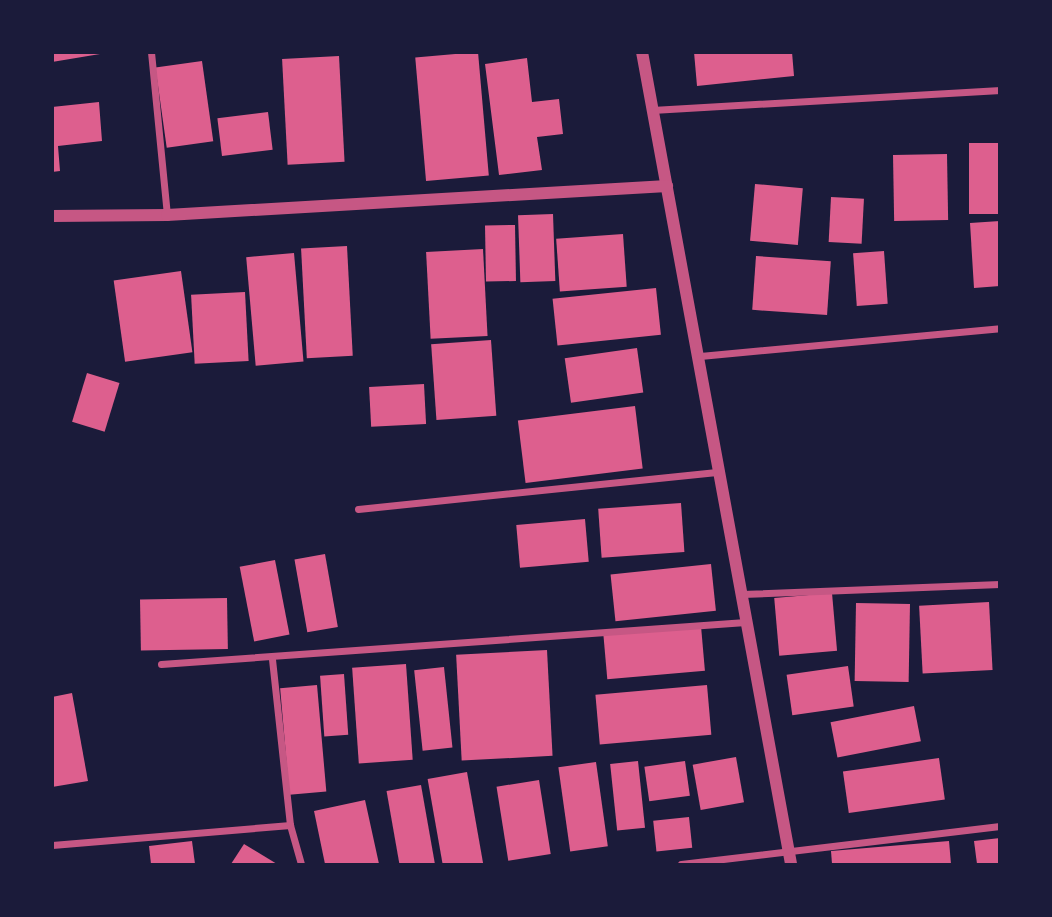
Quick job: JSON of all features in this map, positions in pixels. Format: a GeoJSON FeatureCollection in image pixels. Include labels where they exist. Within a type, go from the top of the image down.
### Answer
{"type":"FeatureCollection","features":[{"type":"Feature","properties":{"kind":"street"},"geometry":{"type":"LineString","coordinates":[[151,52],[167,215]]}},
{"type":"Feature","properties":{"kind":"street"},"geometry":{"type":"LineString","coordinates":[[642,52],[700,356],[745,622],[791,864]]}},
{"type":"Feature","properties":{"kind":"street"},"geometry":{"type":"LineString","coordinates":[[652,110],[999,90]]}},
{"type":"Feature","properties":{"kind":"street"},"geometry":{"type":"LineString","coordinates":[[55,216],[167,215],[667,186]]}},
{"type":"Feature","properties":{"kind":"street"},"geometry":{"type":"LineString","coordinates":[[700,356],[999,328]]}},
{"type":"Feature","properties":{"kind":"street"},"geometry":{"type":"LineString","coordinates":[[358,509],[720,472]]}},
{"type":"Feature","properties":{"kind":"street"},"geometry":{"type":"LineString","coordinates":[[742,594],[999,584]]}},
{"type":"Feature","properties":{"kind":"street"},"geometry":{"type":"LineString","coordinates":[[161,664],[745,622]]}},
{"type":"Feature","properties":{"kind":"street"},"geometry":{"type":"LineString","coordinates":[[272,658],[290,825],[300,864]]}},
{"type":"Feature","properties":{"kind":"street"},"geometry":{"type":"LineString","coordinates":[[52,845],[290,825]]}},
{"type":"Feature","properties":{"kind":"street"},"geometry":{"type":"LineString","coordinates":[[681,864],[788,848],[999,826]]}},
{"type":"Feature","properties":{"kind":"building"},"geometry":{"type":"Polygon","coordinates":[[[52,52],[100,52],[100,54],[52,62],[52,52]]]}},
{"type":"Feature","properties":{"kind":"building"},"geometry":{"type":"Polygon","coordinates":[[[478,52],[489,176],[426,181],[415,57],[478,52]]]}},
{"type":"Feature","properties":{"kind":"building"},"geometry":{"type":"Polygon","coordinates":[[[694,52],[792,52],[794,76],[697,86],[694,52]]]}},
{"type":"Feature","properties":{"kind":"building"},"geometry":{"type":"Polygon","coordinates":[[[339,56],[345,162],[288,165],[282,59],[339,56]]]}},
{"type":"Feature","properties":{"kind":"building"},"geometry":{"type":"Polygon","coordinates":[[[527,58],[532,102],[559,99],[563,134],[537,137],[542,170],[499,175],[485,64],[527,58]]]}},
{"type":"Feature","properties":{"kind":"building"},"geometry":{"type":"Polygon","coordinates":[[[202,61],[213,141],[167,148],[155,68],[202,61]]]}},
{"type":"Feature","properties":{"kind":"building"},"geometry":{"type":"Polygon","coordinates":[[[99,102],[102,141],[58,146],[60,171],[52,172],[52,107],[99,102]]]}},
{"type":"Feature","properties":{"kind":"building"},"geometry":{"type":"Polygon","coordinates":[[[268,112],[273,150],[222,156],[217,118],[268,112]]]}},
{"type":"Feature","properties":{"kind":"building"},"geometry":{"type":"Polygon","coordinates":[[[969,143],[1000,143],[1000,214],[969,214],[969,143]]]}},
{"type":"Feature","properties":{"kind":"building"},"geometry":{"type":"Polygon","coordinates":[[[947,154],[948,220],[894,221],[893,155],[947,154]]]}},
{"type":"Feature","properties":{"kind":"building"},"geometry":{"type":"Polygon","coordinates":[[[755,184],[803,188],[798,245],[750,241],[755,184]]]}},
{"type":"Feature","properties":{"kind":"building"},"geometry":{"type":"Polygon","coordinates":[[[831,197],[864,199],[862,244],[829,242],[831,197]]]}},
{"type":"Feature","properties":{"kind":"building"},"geometry":{"type":"Polygon","coordinates":[[[553,214],[555,281],[520,282],[518,215],[553,214]]]}},
{"type":"Feature","properties":{"kind":"building"},"geometry":{"type":"Polygon","coordinates":[[[1000,221],[1000,286],[974,288],[970,223],[1000,221]]]}},
{"type":"Feature","properties":{"kind":"building"},"geometry":{"type":"Polygon","coordinates":[[[515,225],[516,281],[486,282],[485,226],[515,225]]]}},
{"type":"Feature","properties":{"kind":"building"},"geometry":{"type":"Polygon","coordinates":[[[623,234],[627,287],[560,292],[556,239],[623,234]]]}},
{"type":"Feature","properties":{"kind":"building"},"geometry":{"type":"Polygon","coordinates":[[[347,246],[353,356],[307,358],[301,248],[347,246]]]}},
{"type":"Feature","properties":{"kind":"building"},"geometry":{"type":"Polygon","coordinates":[[[483,249],[488,336],[431,339],[426,252],[483,249]]]}},
{"type":"Feature","properties":{"kind":"building"},"geometry":{"type":"Polygon","coordinates":[[[884,251],[888,304],[857,306],[853,253],[884,251]]]}},
{"type":"Feature","properties":{"kind":"building"},"geometry":{"type":"Polygon","coordinates":[[[294,253],[303,362],[256,366],[246,257],[294,253]]]}},
{"type":"Feature","properties":{"kind":"building"},"geometry":{"type":"Polygon","coordinates":[[[756,256],[831,261],[827,315],[752,310],[756,256]]]}},
{"type":"Feature","properties":{"kind":"building"},"geometry":{"type":"Polygon","coordinates":[[[181,271],[192,352],[125,362],[114,280],[181,271]]]}},
{"type":"Feature","properties":{"kind":"building"},"geometry":{"type":"Polygon","coordinates":[[[656,288],[661,335],[557,346],[553,299],[656,288]]]}},
{"type":"Feature","properties":{"kind":"building"},"geometry":{"type":"Polygon","coordinates":[[[245,292],[249,361],[195,364],[191,295],[245,292]]]}},
{"type":"Feature","properties":{"kind":"building"},"geometry":{"type":"Polygon","coordinates":[[[491,340],[496,416],[436,420],[431,344],[491,340]]]}},
{"type":"Feature","properties":{"kind":"building"},"geometry":{"type":"Polygon","coordinates":[[[637,348],[643,393],[571,403],[565,358],[637,348]]]}},
{"type":"Feature","properties":{"kind":"building"},"geometry":{"type":"Polygon","coordinates":[[[87,373],[120,383],[105,432],[72,422],[87,373]]]}},
{"type":"Feature","properties":{"kind":"building"},"geometry":{"type":"Polygon","coordinates":[[[424,384],[426,424],[371,427],[369,387],[424,384]]]}},
{"type":"Feature","properties":{"kind":"building"},"geometry":{"type":"Polygon","coordinates":[[[635,406],[643,469],[526,483],[518,420],[635,406]]]}},
{"type":"Feature","properties":{"kind":"building"},"geometry":{"type":"Polygon","coordinates":[[[681,503],[684,552],[602,558],[598,509],[681,503]]]}},
{"type":"Feature","properties":{"kind":"building"},"geometry":{"type":"Polygon","coordinates":[[[585,519],[589,562],[520,568],[516,525],[585,519]]]}},
{"type":"Feature","properties":{"kind":"building"},"geometry":{"type":"Polygon","coordinates":[[[325,554],[338,627],[307,632],[294,559],[325,554]]]}},
{"type":"Feature","properties":{"kind":"building"},"geometry":{"type":"Polygon","coordinates":[[[275,560],[290,635],[254,641],[240,567],[275,560]]]}},
{"type":"Feature","properties":{"kind":"building"},"geometry":{"type":"Polygon","coordinates":[[[711,564],[716,611],[615,621],[611,575],[711,564]]]}},
{"type":"Feature","properties":{"kind":"building"},"geometry":{"type":"Polygon","coordinates":[[[832,593],[837,651],[779,656],[774,598],[832,593]]]}},
{"type":"Feature","properties":{"kind":"building"},"geometry":{"type":"Polygon","coordinates":[[[227,598],[228,649],[141,651],[140,600],[227,598]]]}},
{"type":"Feature","properties":{"kind":"building"},"geometry":{"type":"Polygon","coordinates":[[[989,602],[993,670],[923,674],[919,606],[989,602]]]}},
{"type":"Feature","properties":{"kind":"building"},"geometry":{"type":"Polygon","coordinates":[[[856,603],[910,604],[909,682],[855,681],[856,603]]]}},
{"type":"Feature","properties":{"kind":"building"},"geometry":{"type":"Polygon","coordinates":[[[701,626],[705,671],[607,679],[603,635],[701,626]]]}},
{"type":"Feature","properties":{"kind":"building"},"geometry":{"type":"Polygon","coordinates":[[[547,650],[553,756],[462,761],[456,655],[547,650]]]}},
{"type":"Feature","properties":{"kind":"building"},"geometry":{"type":"Polygon","coordinates":[[[406,664],[413,760],[359,764],[352,668],[406,664]]]}},
{"type":"Feature","properties":{"kind":"building"},"geometry":{"type":"Polygon","coordinates":[[[848,666],[854,707],[792,715],[787,675],[848,666]]]}},
{"type":"Feature","properties":{"kind":"building"},"geometry":{"type":"Polygon","coordinates":[[[444,667],[452,748],[423,751],[414,670],[444,667]]]}},
{"type":"Feature","properties":{"kind":"building"},"geometry":{"type":"Polygon","coordinates":[[[344,674],[348,735],[324,737],[320,676],[344,674]]]}},
{"type":"Feature","properties":{"kind":"building"},"geometry":{"type":"Polygon","coordinates":[[[317,685],[326,792],[289,795],[280,688],[317,685]]]}},
{"type":"Feature","properties":{"kind":"building"},"geometry":{"type":"Polygon","coordinates":[[[707,685],[711,735],[600,745],[595,695],[707,685]]]}},
{"type":"Feature","properties":{"kind":"building"},"geometry":{"type":"Polygon","coordinates":[[[72,693],[88,781],[52,787],[52,697],[72,693]]]}},
{"type":"Feature","properties":{"kind":"building"},"geometry":{"type":"Polygon","coordinates":[[[914,706],[921,741],[837,758],[831,722],[914,706]]]}},
{"type":"Feature","properties":{"kind":"building"},"geometry":{"type":"Polygon","coordinates":[[[736,757],[744,802],[701,810],[693,765],[736,757]]]}},
{"type":"Feature","properties":{"kind":"building"},"geometry":{"type":"Polygon","coordinates":[[[939,758],[945,800],[849,813],[843,771],[939,758]]]}},
{"type":"Feature","properties":{"kind":"building"},"geometry":{"type":"Polygon","coordinates":[[[638,761],[645,828],[617,831],[610,764],[638,761]]]}},
{"type":"Feature","properties":{"kind":"building"},"geometry":{"type":"Polygon","coordinates":[[[685,761],[690,796],[649,801],[644,767],[685,761]]]}},
{"type":"Feature","properties":{"kind":"building"},"geometry":{"type":"Polygon","coordinates":[[[596,762],[608,846],[570,851],[558,767],[596,762]]]}},
{"type":"Feature","properties":{"kind":"building"},"geometry":{"type":"Polygon","coordinates":[[[467,772],[483,864],[443,864],[428,779],[467,772]]]}},
{"type":"Feature","properties":{"kind":"building"},"geometry":{"type":"Polygon","coordinates":[[[539,780],[551,854],[508,861],[497,787],[539,780]]]}},
{"type":"Feature","properties":{"kind":"building"},"geometry":{"type":"Polygon","coordinates":[[[421,785],[435,864],[399,864],[387,791],[421,785]]]}},
{"type":"Feature","properties":{"kind":"building"},"geometry":{"type":"Polygon","coordinates":[[[365,800],[379,864],[325,864],[314,811],[365,800]]]}},
{"type":"Feature","properties":{"kind":"building"},"geometry":{"type":"Polygon","coordinates":[[[689,817],[692,848],[656,852],[653,821],[689,817]]]}},
{"type":"Feature","properties":{"kind":"building"},"geometry":{"type":"Polygon","coordinates":[[[1000,838],[1000,864],[977,864],[974,841],[1000,838]]]}},
{"type":"Feature","properties":{"kind":"building"},"geometry":{"type":"Polygon","coordinates":[[[192,841],[195,864],[151,864],[149,846],[192,841]]]}},
{"type":"Feature","properties":{"kind":"building"},"geometry":{"type":"Polygon","coordinates":[[[949,841],[951,864],[832,864],[831,851],[949,841]]]}},
{"type":"Feature","properties":{"kind":"building"},"geometry":{"type":"Polygon","coordinates":[[[244,844],[277,864],[231,864],[244,844]]]}}]}
